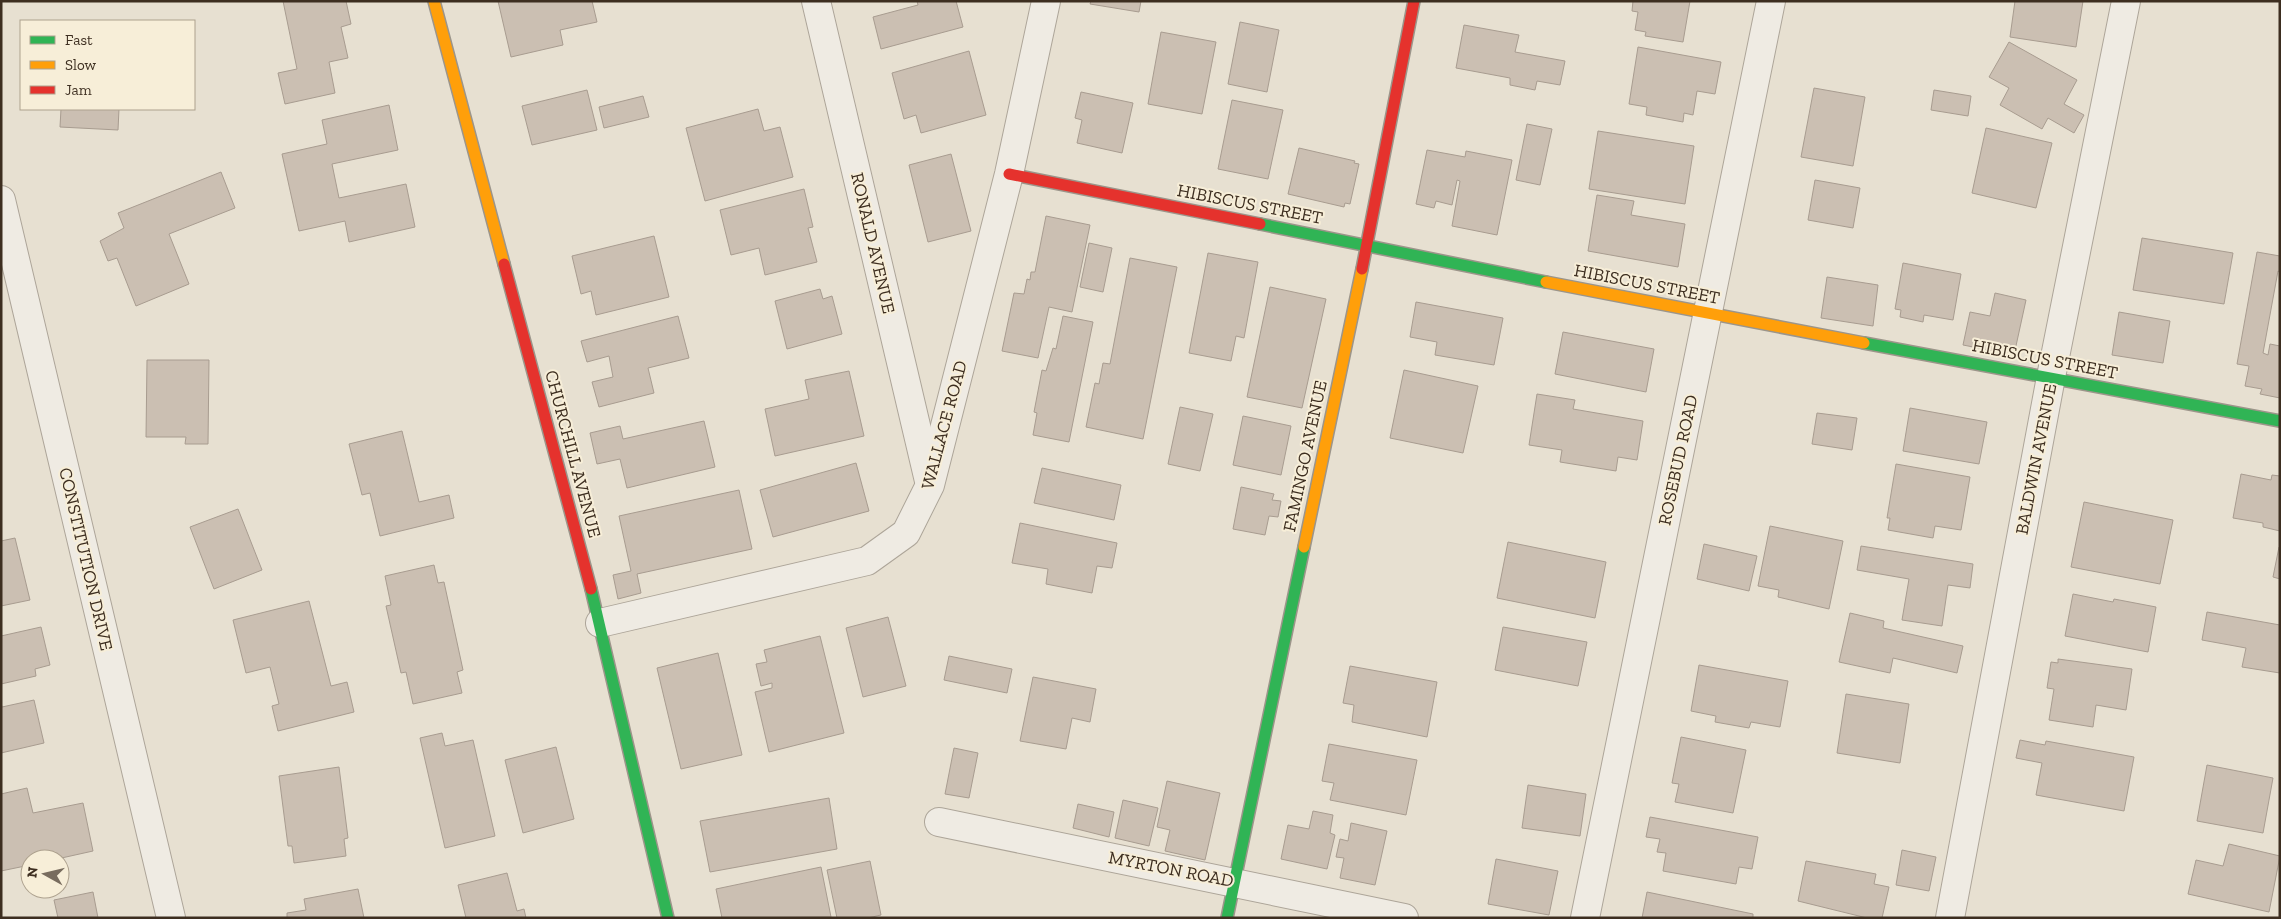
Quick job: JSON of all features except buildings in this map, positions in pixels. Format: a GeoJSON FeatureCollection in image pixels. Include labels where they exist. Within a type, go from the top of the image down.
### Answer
{"type":"FeatureCollection","features":[{"type":"Feature","properties":{"kind":"street","name":"CHURCHILL AVENUE"},"geometry":{"type":"LineString","coordinates":[[434,1],[600,624],[668,918]]}},
{"type":"Feature","properties":{"kind":"street","name":"RONALD AVENUE"},"geometry":{"type":"LineString","coordinates":[[816,1],[930,485]]}},
{"type":"Feature","properties":{"kind":"street","name":"WALLACE ROAD"},"geometry":{"type":"LineString","coordinates":[[600,624],[867,561],[906,534],[930,485],[1009,174],[1046,1]]}},
{"type":"Feature","properties":{"kind":"street","name":"FAMINGO AVENUE"},"geometry":{"type":"LineString","coordinates":[[1227,918],[1367,246],[1414,1]]}},
{"type":"Feature","properties":{"kind":"street","name":"ROSEBUD ROAD"},"geometry":{"type":"LineString","coordinates":[[1585,918],[1771,1]]}},
{"type":"Feature","properties":{"kind":"street","name":"BALDWIN AVENUE"},"geometry":{"type":"LineString","coordinates":[[1950,918],[2051,377],[2126,1]]}},
{"type":"Feature","properties":{"kind":"street","name":"HIBISCUS STREET"},"geometry":{"type":"LineString","coordinates":[[1009,174],[1708,314],[2280,421]]}},
{"type":"Feature","properties":{"kind":"street","name":"CONSTITUTION DRIVE"},"geometry":{"type":"LineString","coordinates":[[1,200],[171,918]]}},
{"type":"Feature","properties":{"kind":"street","name":"MYRTON ROAD"},"geometry":{"type":"LineString","coordinates":[[939,822],[1234,881],[1404,918]]}},
{"type":"Feature","properties":{"kind":"traffic: fast"},"geometry":{"type":"LineString","coordinates":[[1260,224],[1546,282]]}},
{"type":"Feature","properties":{"kind":"traffic: fast"},"geometry":{"type":"LineString","coordinates":[[1864,343],[2280,421]]}},
{"type":"Feature","properties":{"kind":"traffic: fast"},"geometry":{"type":"LineString","coordinates":[[1227,918],[1304,547]]}},
{"type":"Feature","properties":{"kind":"traffic: fast"},"geometry":{"type":"LineString","coordinates":[[591,589],[668,918]]}},
{"type":"Feature","properties":{"kind":"traffic: slow"},"geometry":{"type":"LineString","coordinates":[[434,1],[504,264]]}},
{"type":"Feature","properties":{"kind":"traffic: slow"},"geometry":{"type":"LineString","coordinates":[[1304,547],[1362,269]]}},
{"type":"Feature","properties":{"kind":"traffic: slow"},"geometry":{"type":"LineString","coordinates":[[1546,282],[1864,343]]}},
{"type":"Feature","properties":{"kind":"traffic: jam"},"geometry":{"type":"LineString","coordinates":[[1362,269],[1414,1]]}},
{"type":"Feature","properties":{"kind":"traffic: jam"},"geometry":{"type":"LineString","coordinates":[[1009,174],[1260,224]]}},
{"type":"Feature","properties":{"kind":"traffic: jam"},"geometry":{"type":"LineString","coordinates":[[504,264],[591,589]]}}]}
